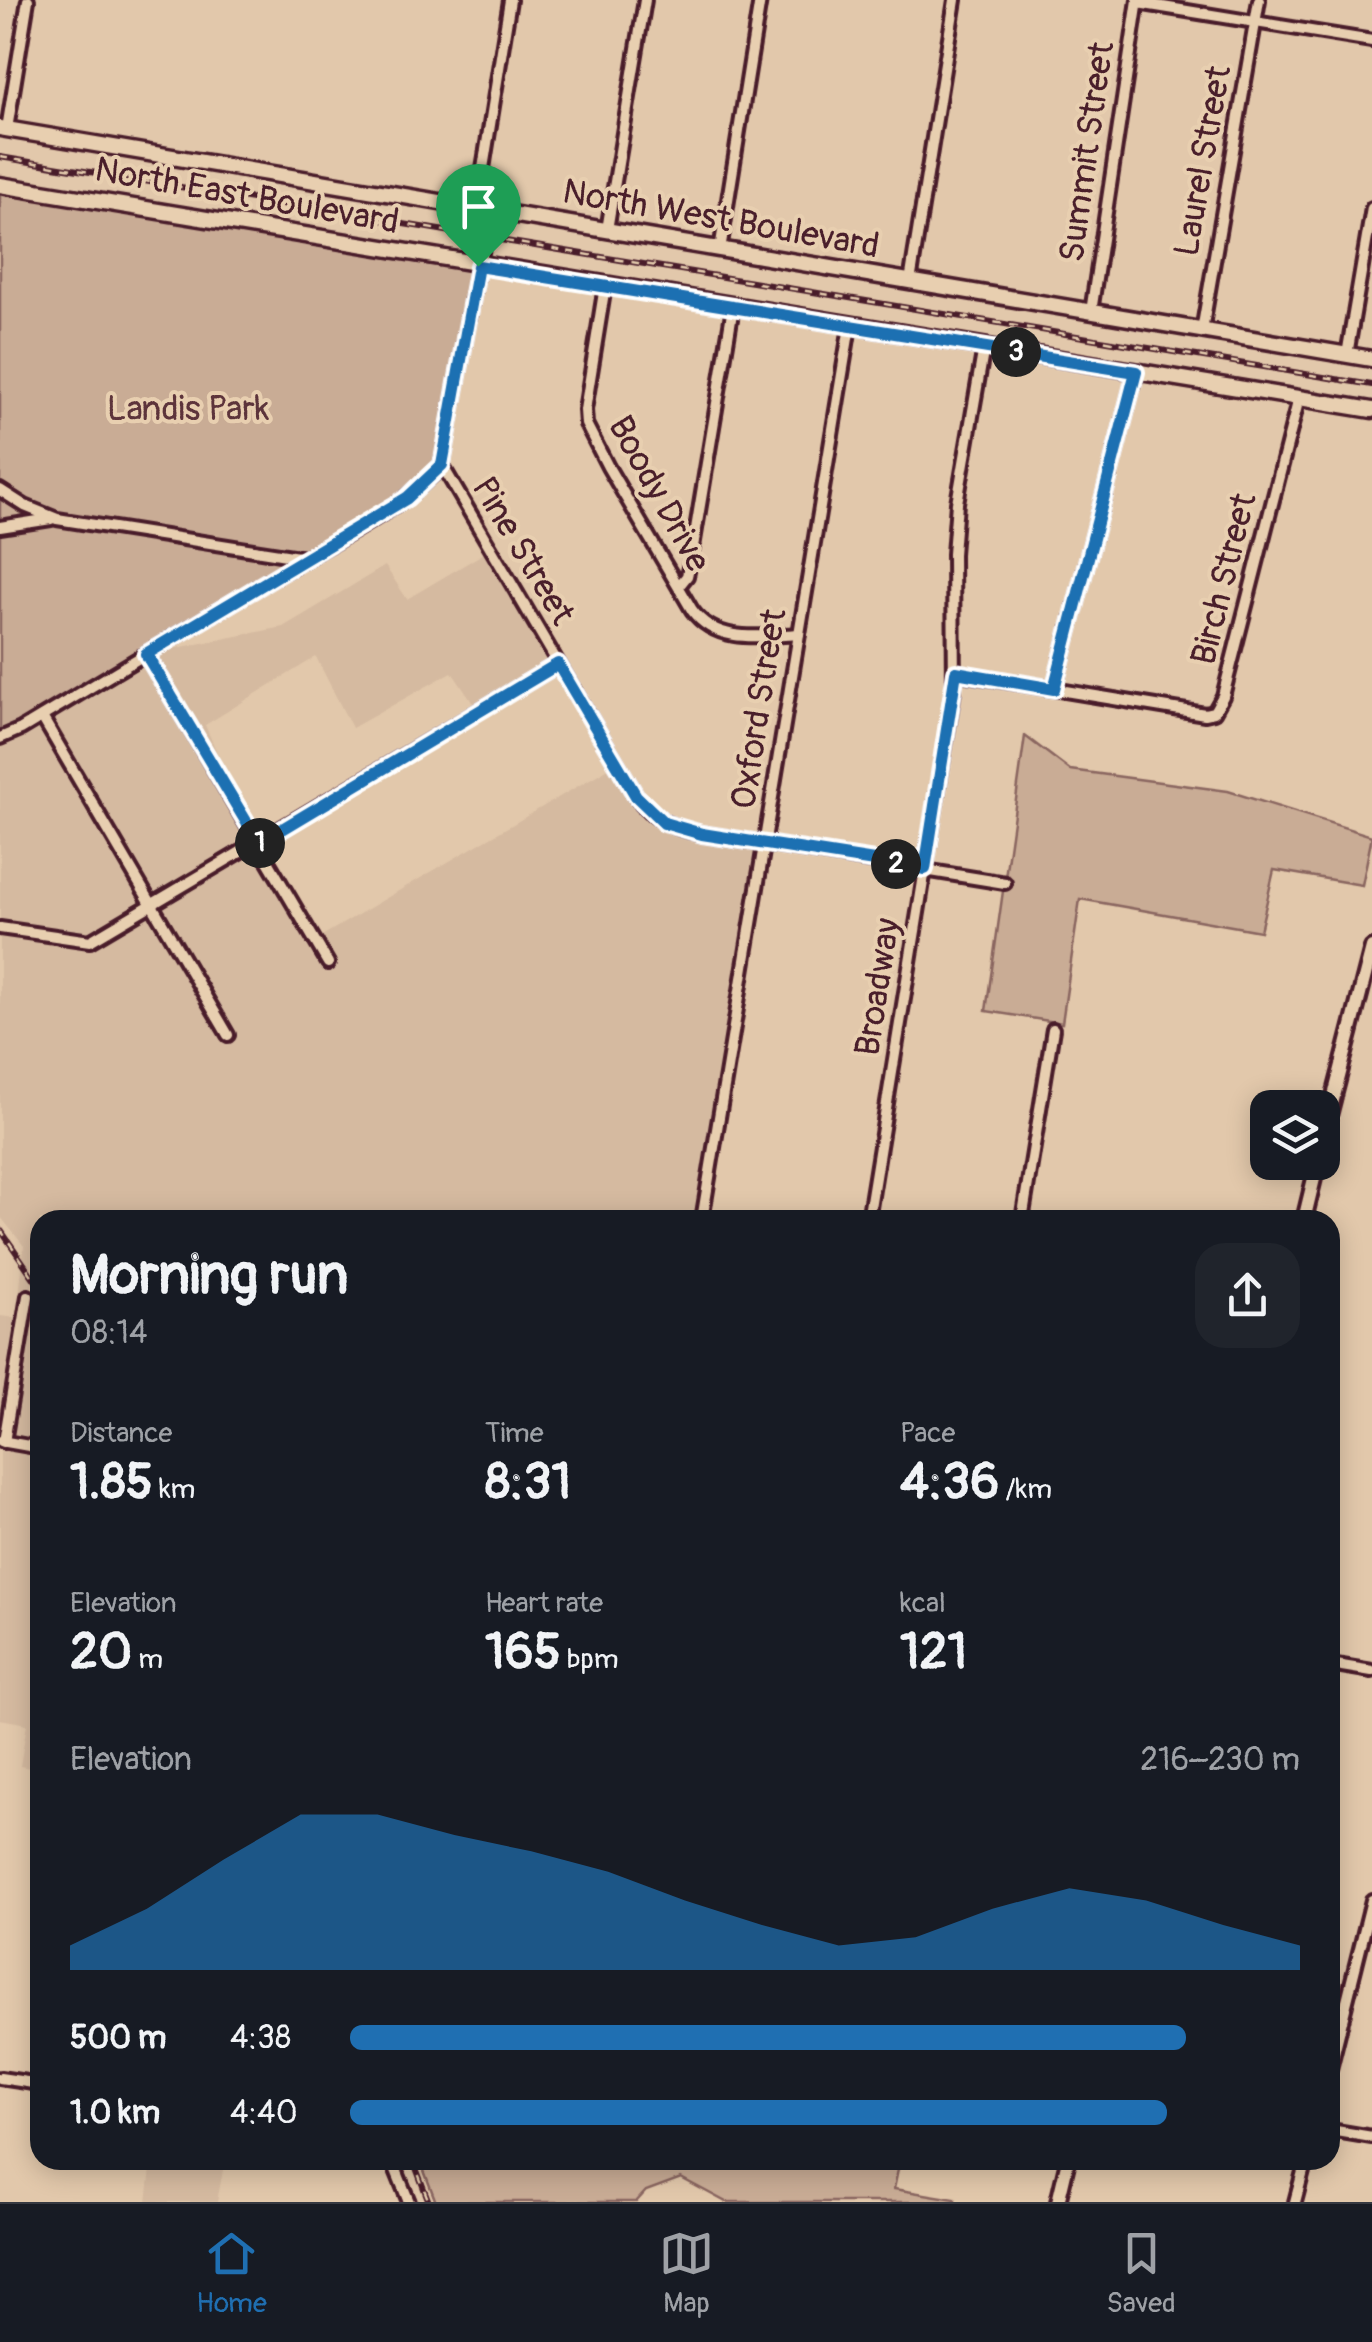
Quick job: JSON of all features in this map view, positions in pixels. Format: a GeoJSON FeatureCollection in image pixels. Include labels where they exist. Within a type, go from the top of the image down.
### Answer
{"type":"FeatureCollection","features":[{"type":"Feature","properties":{"kind":"main road","name":"North West Boulevard"},"geometry":{"type":"LineString","coordinates":[[4,129],[1372,359]]}},
{"type":"Feature","properties":{"kind":"main road","name":"North East Boulevard"},"geometry":{"type":"LineString","coordinates":[[0,185],[1372,410]]}},
{"type":"Feature","properties":{"kind":"main road"},"geometry":{"type":"LineString","coordinates":[[478,266],[484,209]]}},
{"type":"Feature","properties":{"kind":"street"},"geometry":{"type":"LineString","coordinates":[[4,129],[28,0]]}},
{"type":"Feature","properties":{"kind":"street"},"geometry":{"type":"LineString","coordinates":[[484,209],[480,181],[510,0]]}},
{"type":"Feature","properties":{"kind":"street"},"geometry":{"type":"LineString","coordinates":[[606,230],[645,0]]}},
{"type":"Feature","properties":{"kind":"street"},"geometry":{"type":"LineString","coordinates":[[720,250],[760,0]]}},
{"type":"Feature","properties":{"kind":"street"},"geometry":{"type":"LineString","coordinates":[[910,282],[955,0]]}},
{"type":"Feature","properties":{"kind":"street","name":"Laurel Street"},"geometry":{"type":"LineString","coordinates":[[1202,331],[1258,0]]}},
{"type":"Feature","properties":{"kind":"street"},"geometry":{"type":"LineString","coordinates":[[1138,1],[1372,41]]}},
{"type":"Feature","properties":{"kind":"street","name":"Summit Street"},"geometry":{"type":"LineString","coordinates":[[1091,312],[1138,1]]}},
{"type":"Feature","properties":{"kind":"street"},"geometry":{"type":"LineString","coordinates":[[1347,355],[1372,208]]}},
{"type":"Feature","properties":{"kind":"street"},"geometry":{"type":"LineString","coordinates":[[0,738],[407,498],[442,465],[478,266]]}},
{"type":"Feature","properties":{"kind":"street","name":"Boody Drive"},"geometry":{"type":"LineString","coordinates":[[605,286],[586,402],[586,424],[698,620],[718,632],[750,636],[800,634]]}},
{"type":"Feature","properties":{"kind":"street"},"geometry":{"type":"LineString","coordinates":[[678,586],[687,576],[691,559],[733,307]]}},
{"type":"Feature","properties":{"kind":"street","name":"Oxford Street"},"geometry":{"type":"LineString","coordinates":[[704,1210],[850,326]]}},
{"type":"Feature","properties":{"kind":"street","name":"Broadway"},"geometry":{"type":"LineString","coordinates":[[870,1210],[956,672],[953,554],[957,503],[984,347]]}},
{"type":"Feature","properties":{"kind":"street"},"geometry":{"type":"LineString","coordinates":[[1054,689],[1136,372]]}},
{"type":"Feature","properties":{"kind":"street","name":"Birch Street"},"geometry":{"type":"LineString","coordinates":[[956,672],[1205,714],[1220,706],[1299,398]]}},
{"type":"Feature","properties":{"kind":"street","name":"Pine Street"},"geometry":{"type":"LineString","coordinates":[[442,465],[636,796],[664,823],[682,830],[1006,883]]}},
{"type":"Feature","properties":{"kind":"street"},"geometry":{"type":"LineString","coordinates":[[0,490],[57,519],[306,558]]}},
{"type":"Feature","properties":{"kind":"street"},"geometry":{"type":"LineString","coordinates":[[0,527],[57,519]]}},
{"type":"Feature","properties":{"kind":"street"},"geometry":{"type":"LineString","coordinates":[[146,654],[328,962]]}},
{"type":"Feature","properties":{"kind":"street"},"geometry":{"type":"LineString","coordinates":[[0,928],[90,941],[558,664]]}},
{"type":"Feature","properties":{"kind":"street"},"geometry":{"type":"LineString","coordinates":[[42,716],[228,1035]]}},
{"type":"Feature","properties":{"kind":"street"},"geometry":{"type":"LineString","coordinates":[[1336,1090],[1372,948]]}},
{"type":"Feature","properties":{"kind":"street"},"geometry":{"type":"LineString","coordinates":[[1024,1210],[1053,1030]]}},
{"type":"Feature","properties":{"kind":"street"},"geometry":{"type":"LineString","coordinates":[[1306,1210],[1314,1180]]}},
{"type":"Feature","properties":{"kind":"street"},"geometry":{"type":"LineString","coordinates":[[28,1296],[2,1441],[30,1446]]}},
{"type":"Feature","properties":{"kind":"street"},"geometry":{"type":"LineString","coordinates":[[1340,1666],[1372,1671]]}},
{"type":"Feature","properties":{"kind":"street"},"geometry":{"type":"LineString","coordinates":[[1340,2028],[1372,1900]]}},
{"type":"Feature","properties":{"kind":"street"},"geometry":{"type":"LineString","coordinates":[[0,2078],[30,2082]]}},
{"type":"Feature","properties":{"kind":"street"},"geometry":{"type":"LineString","coordinates":[[1340,2131],[1372,2136]]}},
{"type":"Feature","properties":{"kind":"street"},"geometry":{"type":"LineString","coordinates":[[396,2170],[409,2202]]}},
{"type":"Feature","properties":{"kind":"street"},"geometry":{"type":"LineString","coordinates":[[1058,2202],[1066,2170]]}},
{"type":"Feature","properties":{"kind":"street"},"geometry":{"type":"LineString","coordinates":[[1296,2202],[1304,2170]]}},
{"type":"Feature","properties":{"kind":"shaded area"},"geometry":{"type":"Polygon","coordinates":[[[491,549],[557,663],[478,711],[452,672],[352,728],[316,657],[205,725],[240,806],[320,937],[619,762],[658,820],[765,842],[704,1210],[30,1210],[30,1768],[20,1766],[27,1724],[0,1719],[0,1316],[17,1318],[24,1246],[0,1216],[0,736],[146,654],[283,627],[385,566],[407,599],[491,549]]]}},
{"type":"Feature","properties":{"kind":"shaded area"},"geometry":{"type":"Polygon","coordinates":[[[151,2170],[223,2170],[217,2202],[147,2202],[151,2170]]]}},
{"type":"Feature","properties":{"kind":"green space","name":"Landis Park"},"geometry":{"type":"Polygon","coordinates":[[[0,185],[478,266],[452,417],[448,475],[0,738],[0,185]]]}},
{"type":"Feature","properties":{"kind":"green space"},"geometry":{"type":"Polygon","coordinates":[[[1025,736],[1070,770],[1228,791],[1372,836],[1362,885],[1274,870],[1260,931],[1080,899],[1062,1023],[986,1011],[1025,736]]]}},
{"type":"Feature","properties":{"kind":"green space"},"geometry":{"type":"Polygon","coordinates":[[[424,2170],[898,2170],[894,2189],[955,2199],[726,2202],[681,2178],[646,2191],[636,2202],[436,2202],[424,2170]]]}},
{"type":"Feature","properties":{"kind":"railway"},"geometry":{"type":"LineString","coordinates":[[0,157],[1372,385]]}},
{"type":"Feature","properties":{"kind":"railway"},"geometry":{"type":"LineString","coordinates":[[0,1229],[30,1272]]}},
{"type":"Feature","properties":{"kind":"railway"},"geometry":{"type":"LineString","coordinates":[[417,2170],[429,2202]]}},
{"type":"Feature","properties":{"kind":"route"},"geometry":{"type":"LineString","coordinates":[[478,266],[1136,372],[1054,689],[956,672],[925,869],[702,834],[664,823],[641,804],[558,664],[259,843],[146,654],[407,498],[442,465],[478,266]]}}]}
